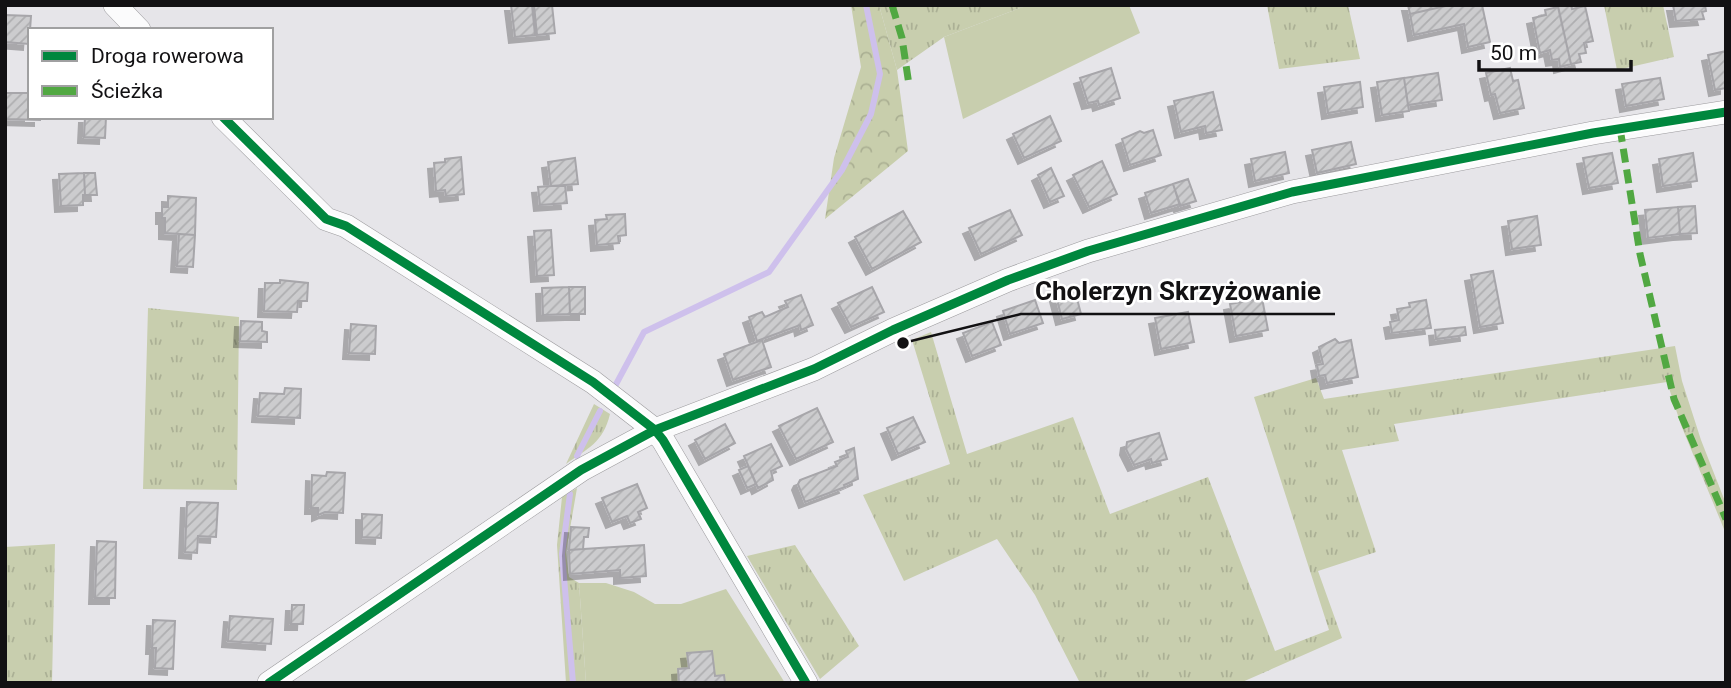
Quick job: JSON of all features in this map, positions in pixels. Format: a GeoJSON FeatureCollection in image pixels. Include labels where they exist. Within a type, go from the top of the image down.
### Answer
{"type":"FeatureCollection","features":[{"type":"Feature","properties":{"kind":"street"},"geometry":{"type":"LineString","coordinates":[[115,5],[137,28]]}},
{"type":"Feature","properties":{"kind":"street"},"geometry":{"type":"LineString","coordinates":[[269,683],[581,470],[655,430],[814,369],[893,330],[1009,280],[1088,251],[1191,219],[1292,192],[1593,133],[1726,112]]}},
{"type":"Feature","properties":{"kind":"street"},"geometry":{"type":"LineString","coordinates":[[225,119],[326,219],[346,226],[593,382],[655,430],[806,683]]}},
{"type":"Feature","properties":{"kind":"green space"},"geometry":{"type":"Polygon","coordinates":[[[851,5],[879,5],[897,70],[908,151],[825,219],[834,158],[861,67],[851,5]]]}},
{"type":"Feature","properties":{"kind":"green space"},"geometry":{"type":"Polygon","coordinates":[[[879,5],[1028,5],[944,37],[897,70],[879,5]]]}},
{"type":"Feature","properties":{"kind":"green space"},"geometry":{"type":"Polygon","coordinates":[[[1028,5],[1129,5],[1140,33],[963,119],[944,37],[1028,5]]]}},
{"type":"Feature","properties":{"kind":"green space"},"geometry":{"type":"Polygon","coordinates":[[[1267,5],[1348,5],[1360,59],[1279,69],[1267,5]]]}},
{"type":"Feature","properties":{"kind":"green space"},"geometry":{"type":"Polygon","coordinates":[[[1604,5],[1663,5],[1674,57],[1617,70],[1604,5]]]}},
{"type":"Feature","properties":{"kind":"green space"},"geometry":{"type":"Polygon","coordinates":[[[148,308],[239,317],[237,490],[143,489],[148,308]]]}},
{"type":"Feature","properties":{"kind":"green space"},"geometry":{"type":"Polygon","coordinates":[[[931,332],[967,454],[1073,417],[1110,514],[1208,477],[1275,651],[1329,630],[1254,397],[1316,378],[1324,399],[1675,346],[1682,381],[1701,440],[1726,504],[1726,534],[1681,425],[1667,382],[1394,424],[1399,441],[1342,450],[1376,552],[1318,571],[1342,638],[1240,683],[1080,683],[1035,595],[997,539],[904,581],[863,495],[950,464],[912,340],[931,332]]]}},
{"type":"Feature","properties":{"kind":"green space"},"geometry":{"type":"Polygon","coordinates":[[[594,404],[610,414],[607,424],[594,444],[566,464],[594,404]]]}},
{"type":"Feature","properties":{"kind":"green space"},"geometry":{"type":"Polygon","coordinates":[[[577,488],[566,552],[569,577],[579,583],[586,683],[566,683],[557,545],[562,497],[577,488]]]}},
{"type":"Feature","properties":{"kind":"green space"},"geometry":{"type":"Polygon","coordinates":[[[55,544],[52,683],[5,683],[5,547],[55,544]]]}},
{"type":"Feature","properties":{"kind":"green space"},"geometry":{"type":"Polygon","coordinates":[[[795,545],[859,646],[820,679],[747,556],[795,545]]]}},
{"type":"Feature","properties":{"kind":"green space"},"geometry":{"type":"Polygon","coordinates":[[[579,583],[606,583],[634,592],[655,604],[681,604],[726,589],[785,683],[586,683],[579,583]]]}},
{"type":"Feature","properties":{"kind":"building"},"geometry":{"type":"Polygon","coordinates":[[[511,5],[532,5],[535,35],[515,37],[511,5]]]}},
{"type":"Feature","properties":{"kind":"building"},"geometry":{"type":"Polygon","coordinates":[[[534,5],[552,5],[555,33],[537,35],[534,5]]]}},
{"type":"Feature","properties":{"kind":"building"},"geometry":{"type":"Polygon","coordinates":[[[1408,5],[1450,5],[1410,14],[1408,5]]]}},
{"type":"Feature","properties":{"kind":"building"},"geometry":{"type":"Polygon","coordinates":[[[1450,5],[1482,5],[1490,42],[1468,47],[1464,24],[1414,35],[1410,14],[1450,5]]]}},
{"type":"Feature","properties":{"kind":"building"},"geometry":{"type":"Polygon","coordinates":[[[1571,5],[1572,9],[1585,6],[1593,41],[1584,43],[1586,53],[1579,54],[1581,62],[1571,64],[1558,6],[1571,5]]]}},
{"type":"Feature","properties":{"kind":"building"},"geometry":{"type":"Polygon","coordinates":[[[1673,5],[1705,5],[1706,11],[1702,12],[1704,19],[1676,21],[1673,5]]]}},
{"type":"Feature","properties":{"kind":"building"},"geometry":{"type":"Polygon","coordinates":[[[1558,7],[1571,64],[1560,67],[1559,59],[1552,60],[1550,50],[1540,53],[1533,18],[1546,15],[1545,10],[1558,7]]]}},
{"type":"Feature","properties":{"kind":"building"},"geometry":{"type":"Polygon","coordinates":[[[5,15],[31,16],[28,44],[5,42],[5,15]]]}},
{"type":"Feature","properties":{"kind":"building"},"geometry":{"type":"Polygon","coordinates":[[[1726,51],[1726,88],[1715,90],[1708,55],[1726,51]]]}},
{"type":"Feature","properties":{"kind":"building"},"geometry":{"type":"Polygon","coordinates":[[[1111,68],[1120,98],[1099,105],[1098,101],[1088,103],[1080,78],[1111,68]]]}},
{"type":"Feature","properties":{"kind":"building"},"geometry":{"type":"Polygon","coordinates":[[[1510,68],[1513,81],[1518,80],[1524,108],[1500,113],[1495,94],[1491,95],[1486,73],[1510,68]]]}},
{"type":"Feature","properties":{"kind":"building"},"geometry":{"type":"Polygon","coordinates":[[[1438,73],[1442,100],[1408,105],[1404,78],[1438,73]]]}},
{"type":"Feature","properties":{"kind":"building"},"geometry":{"type":"Polygon","coordinates":[[[1404,78],[1409,111],[1382,115],[1377,82],[1404,78]]]}},
{"type":"Feature","properties":{"kind":"building"},"geometry":{"type":"Polygon","coordinates":[[[1660,78],[1664,99],[1626,106],[1622,84],[1660,78]]]}},
{"type":"Feature","properties":{"kind":"building"},"geometry":{"type":"Polygon","coordinates":[[[1360,82],[1363,107],[1328,113],[1324,87],[1360,82]]]}},
{"type":"Feature","properties":{"kind":"building"},"geometry":{"type":"Polygon","coordinates":[[[1213,92],[1222,130],[1206,133],[1205,126],[1181,132],[1174,101],[1213,92]]]}},
{"type":"Feature","properties":{"kind":"building"},"geometry":{"type":"Polygon","coordinates":[[[6,93],[28,93],[28,119],[40,120],[6,119],[6,93]]]}},
{"type":"Feature","properties":{"kind":"building"},"geometry":{"type":"Polygon","coordinates":[[[1050,116],[1061,141],[1024,158],[1013,134],[1050,116]]]}},
{"type":"Feature","properties":{"kind":"building"},"geometry":{"type":"Polygon","coordinates":[[[85,119],[106,119],[105,138],[84,137],[85,119]]]}},
{"type":"Feature","properties":{"kind":"building"},"geometry":{"type":"Polygon","coordinates":[[[1153,130],[1161,155],[1130,165],[1122,139],[1140,131],[1144,133],[1153,130]]]}},
{"type":"Feature","properties":{"kind":"building"},"geometry":{"type":"Polygon","coordinates":[[[1351,142],[1356,164],[1317,173],[1312,150],[1351,142]]]}},
{"type":"Feature","properties":{"kind":"building"},"geometry":{"type":"Polygon","coordinates":[[[1285,152],[1289,173],[1255,181],[1251,159],[1285,152]]]}},
{"type":"Feature","properties":{"kind":"building"},"geometry":{"type":"Polygon","coordinates":[[[1612,153],[1618,183],[1589,188],[1583,158],[1612,153]]]}},
{"type":"Feature","properties":{"kind":"building"},"geometry":{"type":"Polygon","coordinates":[[[1693,153],[1697,181],[1663,186],[1659,159],[1693,153]]]}},
{"type":"Feature","properties":{"kind":"building"},"geometry":{"type":"Polygon","coordinates":[[[461,157],[464,194],[446,196],[445,190],[436,191],[434,163],[461,157]]]}},
{"type":"Feature","properties":{"kind":"building"},"geometry":{"type":"Polygon","coordinates":[[[575,158],[578,184],[551,186],[548,162],[575,158]]]}},
{"type":"Feature","properties":{"kind":"building"},"geometry":{"type":"Polygon","coordinates":[[[1102,161],[1117,194],[1089,207],[1073,175],[1102,161]]]}},
{"type":"Feature","properties":{"kind":"building"},"geometry":{"type":"Polygon","coordinates":[[[1051,168],[1064,196],[1050,202],[1038,175],[1051,168]]]}},
{"type":"Feature","properties":{"kind":"building"},"geometry":{"type":"Polygon","coordinates":[[[84,173],[83,205],[61,206],[59,174],[84,173]]]}},
{"type":"Feature","properties":{"kind":"building"},"geometry":{"type":"Polygon","coordinates":[[[84,173],[95,173],[97,195],[85,195],[84,173]]]}},
{"type":"Feature","properties":{"kind":"building"},"geometry":{"type":"Polygon","coordinates":[[[1188,179],[1196,201],[1180,206],[1173,184],[1188,179]]]}},
{"type":"Feature","properties":{"kind":"building"},"geometry":{"type":"Polygon","coordinates":[[[1173,184],[1180,204],[1151,213],[1145,193],[1173,184]]]}},
{"type":"Feature","properties":{"kind":"building"},"geometry":{"type":"Polygon","coordinates":[[[565,185],[567,203],[540,205],[538,187],[565,185]]]}},
{"type":"Feature","properties":{"kind":"building"},"geometry":{"type":"Polygon","coordinates":[[[168,196],[196,198],[195,235],[165,233],[162,207],[168,207],[168,196]]]}},
{"type":"Feature","properties":{"kind":"building"},"geometry":{"type":"Polygon","coordinates":[[[1695,206],[1697,233],[1680,234],[1678,207],[1695,206]]]}},
{"type":"Feature","properties":{"kind":"building"},"geometry":{"type":"Polygon","coordinates":[[[1678,207],[1680,234],[1648,238],[1645,210],[1678,207]]]}},
{"type":"Feature","properties":{"kind":"building"},"geometry":{"type":"Polygon","coordinates":[[[1010,210],[1022,235],[981,254],[969,228],[1010,210]]]}},
{"type":"Feature","properties":{"kind":"building"},"geometry":{"type":"Polygon","coordinates":[[[903,211],[921,242],[872,269],[855,237],[903,211]]]}},
{"type":"Feature","properties":{"kind":"building"},"geometry":{"type":"Polygon","coordinates":[[[625,214],[626,235],[618,236],[619,243],[597,245],[595,220],[607,219],[606,215],[625,214]]]}},
{"type":"Feature","properties":{"kind":"building"},"geometry":{"type":"Polygon","coordinates":[[[1537,216],[1541,245],[1512,249],[1508,221],[1537,216]]]}},
{"type":"Feature","properties":{"kind":"building"},"geometry":{"type":"Polygon","coordinates":[[[551,230],[554,275],[537,276],[534,231],[551,230]]]}},
{"type":"Feature","properties":{"kind":"building"},"geometry":{"type":"Polygon","coordinates":[[[179,234],[195,235],[193,267],[177,266],[179,234]]]}},
{"type":"Feature","properties":{"kind":"building"},"geometry":{"type":"Polygon","coordinates":[[[1493,271],[1503,323],[1480,327],[1471,275],[1493,271]]]}},
{"type":"Feature","properties":{"kind":"building"},"geometry":{"type":"Polygon","coordinates":[[[280,280],[308,283],[307,301],[298,301],[297,312],[264,311],[265,283],[280,283],[280,280]]]}},
{"type":"Feature","properties":{"kind":"building"},"geometry":{"type":"Polygon","coordinates":[[[569,287],[570,314],[543,315],[542,288],[569,287]]]}},
{"type":"Feature","properties":{"kind":"building"},"geometry":{"type":"Polygon","coordinates":[[[569,287],[585,287],[585,314],[570,314],[569,287]]]}},
{"type":"Feature","properties":{"kind":"building"},"geometry":{"type":"Polygon","coordinates":[[[872,287],[884,312],[851,327],[838,303],[872,287]]]}},
{"type":"Feature","properties":{"kind":"building"},"geometry":{"type":"Polygon","coordinates":[[[1074,287],[1081,314],[1062,319],[1055,292],[1074,287]]]}},
{"type":"Feature","properties":{"kind":"building"},"geometry":{"type":"Polygon","coordinates":[[[801,295],[813,325],[801,330],[800,325],[757,341],[749,317],[762,312],[765,317],[788,307],[785,301],[801,295]]]}},
{"type":"Feature","properties":{"kind":"building"},"geometry":{"type":"Polygon","coordinates":[[[1262,298],[1268,330],[1236,336],[1230,304],[1262,298]]]}},
{"type":"Feature","properties":{"kind":"building"},"geometry":{"type":"Polygon","coordinates":[[[1035,300],[1043,323],[1010,334],[1003,311],[1035,300]]]}},
{"type":"Feature","properties":{"kind":"building"},"geometry":{"type":"Polygon","coordinates":[[[1426,300],[1431,328],[1392,333],[1390,322],[1399,320],[1397,309],[1410,307],[1409,303],[1426,300]]]}},
{"type":"Feature","properties":{"kind":"building"},"geometry":{"type":"Polygon","coordinates":[[[1188,312],[1194,342],[1161,349],[1155,318],[1188,312]]]}},
{"type":"Feature","properties":{"kind":"building"},"geometry":{"type":"Polygon","coordinates":[[[241,321],[262,322],[262,331],[267,332],[267,342],[240,341],[241,321]]]}},
{"type":"Feature","properties":{"kind":"building"},"geometry":{"type":"Polygon","coordinates":[[[992,322],[1001,345],[972,356],[963,333],[992,322]]]}},
{"type":"Feature","properties":{"kind":"building"},"geometry":{"type":"Polygon","coordinates":[[[351,324],[376,326],[375,354],[349,353],[351,324]]]}},
{"type":"Feature","properties":{"kind":"building"},"geometry":{"type":"Polygon","coordinates":[[[1465,327],[1466,335],[1436,339],[1435,330],[1465,327]]]}},
{"type":"Feature","properties":{"kind":"building"},"geometry":{"type":"Polygon","coordinates":[[[1335,339],[1339,343],[1351,340],[1358,377],[1327,383],[1325,375],[1319,376],[1317,365],[1323,364],[1319,347],[1335,339]]]}},
{"type":"Feature","properties":{"kind":"building"},"geometry":{"type":"Polygon","coordinates":[[[762,340],[771,367],[733,380],[724,354],[762,340]]]}},
{"type":"Feature","properties":{"kind":"building"},"geometry":{"type":"Polygon","coordinates":[[[285,388],[301,389],[300,418],[258,416],[260,393],[284,394],[285,388]]]}},
{"type":"Feature","properties":{"kind":"building"},"geometry":{"type":"Polygon","coordinates":[[[817,408],[833,442],[796,459],[779,426],[817,408]]]}},
{"type":"Feature","properties":{"kind":"building"},"geometry":{"type":"Polygon","coordinates":[[[913,417],[925,442],[898,454],[887,428],[913,417]]]}},
{"type":"Feature","properties":{"kind":"building"},"geometry":{"type":"Polygon","coordinates":[[[725,424],[735,443],[705,459],[695,440],[725,424]]]}},
{"type":"Feature","properties":{"kind":"building"},"geometry":{"type":"Polygon","coordinates":[[[1159,433],[1167,459],[1152,463],[1151,459],[1134,465],[1126,449],[1127,442],[1159,433]]]}},
{"type":"Feature","properties":{"kind":"building"},"geometry":{"type":"Polygon","coordinates":[[[771,444],[782,466],[771,471],[773,480],[758,488],[744,456],[771,444]]]}},
{"type":"Feature","properties":{"kind":"building"},"geometry":{"type":"Polygon","coordinates":[[[854,448],[858,479],[844,485],[845,487],[805,502],[798,484],[800,480],[837,466],[835,462],[848,457],[846,451],[854,448]]]}},
{"type":"Feature","properties":{"kind":"building"},"geometry":{"type":"Polygon","coordinates":[[[748,466],[756,484],[747,488],[739,470],[748,466]]]}},
{"type":"Feature","properties":{"kind":"building"},"geometry":{"type":"Polygon","coordinates":[[[327,472],[345,473],[343,513],[325,512],[318,515],[318,508],[311,508],[312,475],[326,476],[327,472]]]}},
{"type":"Feature","properties":{"kind":"building"},"geometry":{"type":"Polygon","coordinates":[[[637,484],[647,508],[638,512],[641,519],[630,523],[627,516],[612,522],[602,498],[637,484]]]}},
{"type":"Feature","properties":{"kind":"building"},"geometry":{"type":"Polygon","coordinates":[[[187,502],[218,503],[216,537],[198,536],[197,553],[185,552],[187,502]]]}},
{"type":"Feature","properties":{"kind":"building"},"geometry":{"type":"Polygon","coordinates":[[[362,514],[382,515],[381,538],[362,537],[362,514]]]}},
{"type":"Feature","properties":{"kind":"building"},"geometry":{"type":"Polygon","coordinates":[[[571,527],[589,528],[588,537],[584,537],[583,549],[569,550],[571,527]]]}},
{"type":"Feature","properties":{"kind":"building"},"geometry":{"type":"Polygon","coordinates":[[[97,541],[116,542],[115,598],[95,598],[97,541]]]}},
{"type":"Feature","properties":{"kind":"building"},"geometry":{"type":"Polygon","coordinates":[[[644,545],[646,576],[620,578],[620,570],[570,574],[569,550],[644,545]]]}},
{"type":"Feature","properties":{"kind":"building"},"geometry":{"type":"Polygon","coordinates":[[[292,605],[304,605],[303,624],[291,624],[292,605]]]}},
{"type":"Feature","properties":{"kind":"building"},"geometry":{"type":"Polygon","coordinates":[[[230,616],[273,619],[271,644],[228,641],[230,616]]]}},
{"type":"Feature","properties":{"kind":"building"},"geometry":{"type":"Polygon","coordinates":[[[153,620],[175,621],[173,669],[155,668],[156,648],[152,648],[153,620]]]}},
{"type":"Feature","properties":{"kind":"building"},"geometry":{"type":"Polygon","coordinates":[[[712,651],[715,676],[724,675],[725,683],[679,683],[678,669],[689,668],[687,653],[712,651]]]}},
{"type":"Feature","properties":{"kind":"waterway"},"geometry":{"type":"LineString","coordinates":[[614,388],[644,332],[769,272],[842,170],[871,114],[880,74],[866,5]]}},
{"type":"Feature","properties":{"kind":"waterway"},"geometry":{"type":"LineString","coordinates":[[577,456],[600,411]]}},
{"type":"Feature","properties":{"kind":"waterway"},"geometry":{"type":"LineString","coordinates":[[570,494],[562,554],[573,683]]}},
{"type":"Feature","properties":{"kind":"marked path"},"geometry":{"type":"LineString","coordinates":[[892,5],[902,38],[909,85]]}},
{"type":"Feature","properties":{"kind":"marked path"},"geometry":{"type":"LineString","coordinates":[[1620,128],[1640,254],[1674,399],[1726,519]]}},
{"type":"Feature","properties":{"kind":"cycle path"},"geometry":{"type":"LineString","coordinates":[[269,683],[581,470],[655,430],[814,369],[893,330],[1008,280],[1088,251],[1292,192],[1593,133],[1726,112]]}},
{"type":"Feature","properties":{"kind":"cycle path"},"geometry":{"type":"LineString","coordinates":[[225,119],[326,219],[346,226],[593,382],[655,430],[806,683]]}},
{"type":"Feature","properties":{"kind":"place","name":"Cholerzyn Skrzyżowanie"},"geometry":{"type":"Point","coordinates":[903,343]}}]}
